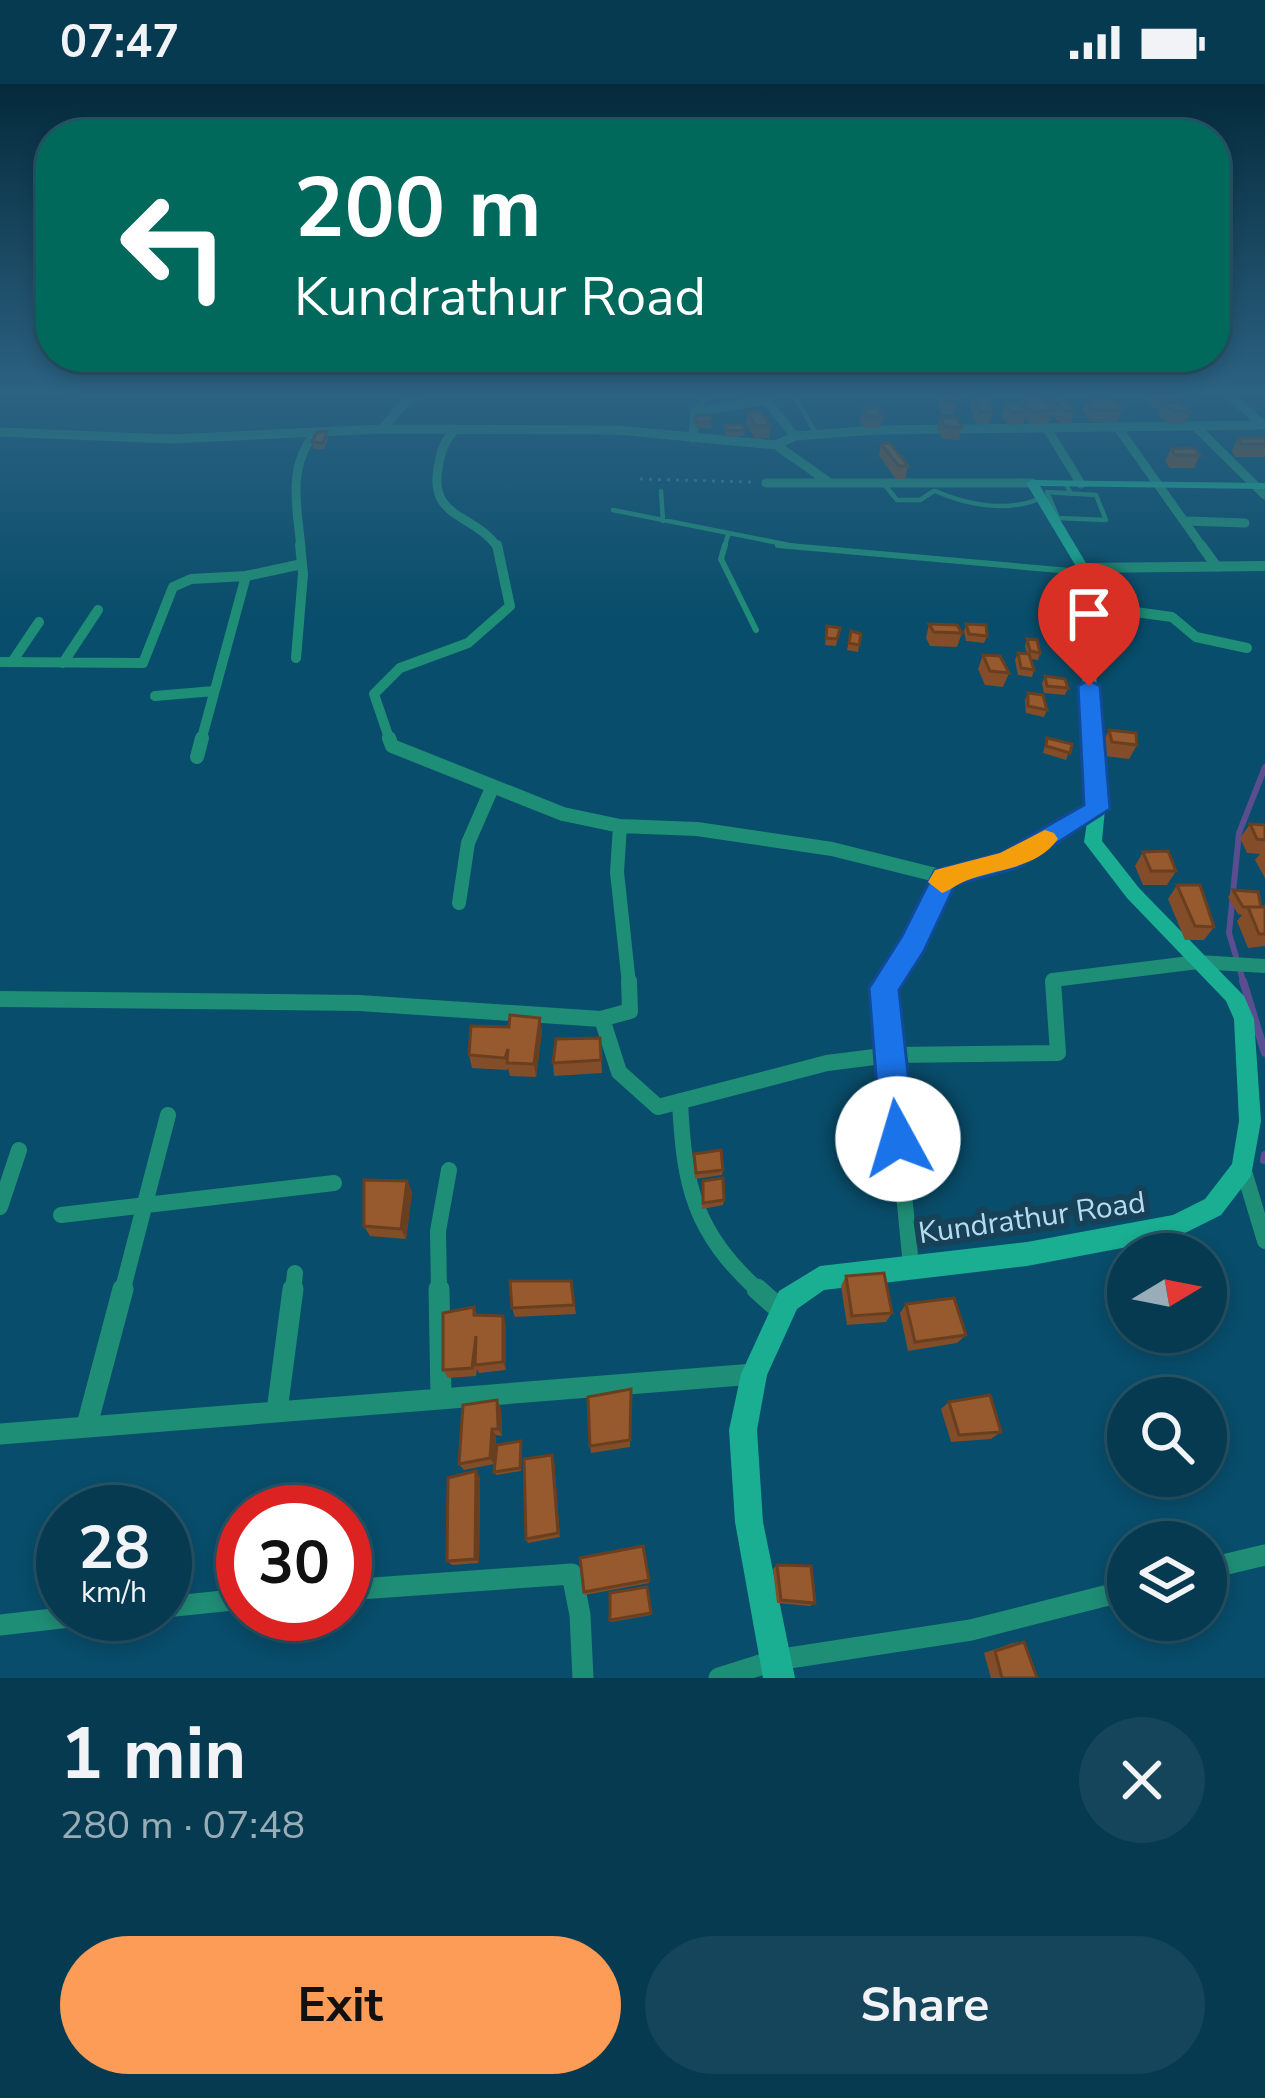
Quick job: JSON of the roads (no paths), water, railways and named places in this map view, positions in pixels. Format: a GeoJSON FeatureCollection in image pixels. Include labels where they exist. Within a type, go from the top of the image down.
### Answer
{"type":"FeatureCollection","features":[{"type":"Feature","properties":{"kind":"street"},"geometry":{"type":"LineString","coordinates":[[296,467],[302,564],[296,658]]}},
{"type":"Feature","properties":{"kind":"street"},"geometry":{"type":"LineString","coordinates":[[438,467],[434,484],[448,511],[488,535],[498,547],[510,606],[468,643],[400,668],[374,694],[392,746],[563,814],[620,826],[698,829],[810,846],[944,877],[1008,861],[1097,809]]}},
{"type":"Feature","properties":{"kind":"street"},"geometry":{"type":"LineString","coordinates":[[807,467],[830,484]]}},
{"type":"Feature","properties":{"kind":"street"},"geometry":{"type":"LineString","coordinates":[[1064,467],[1073,487]]}},
{"type":"Feature","properties":{"kind":"street"},"geometry":{"type":"LineString","coordinates":[[1148,467],[1216,567]]}},
{"type":"Feature","properties":{"kind":"street"},"geometry":{"type":"LineString","coordinates":[[1239,467],[1262,489]]}},
{"type":"Feature","properties":{"kind":"street"},"geometry":{"type":"LineString","coordinates":[[766,482],[1037,490],[1162,485],[1262,489]]}},
{"type":"Feature","properties":{"kind":"street"},"geometry":{"type":"LineString","coordinates":[[1037,490],[1082,570],[1097,809],[1093,842],[1198,962],[1232,992],[1244,1019],[1250,1121],[1243,1168],[1265,1241]]}},
{"type":"Feature","properties":{"kind":"street"},"geometry":{"type":"LineString","coordinates":[[1187,521],[1244,523]]}},
{"type":"Feature","properties":{"kind":"street"},"geometry":{"type":"LineString","coordinates":[[6,662],[143,663],[173,587],[191,579],[246,576],[302,564]]}},
{"type":"Feature","properties":{"kind":"street"},"geometry":{"type":"LineString","coordinates":[[1082,570],[1265,566]]}},
{"type":"Feature","properties":{"kind":"street"},"geometry":{"type":"LineString","coordinates":[[197,757],[246,576]]}},
{"type":"Feature","properties":{"kind":"street"},"geometry":{"type":"LineString","coordinates":[[1084,604],[1172,617],[1196,637],[1247,648]]}},
{"type":"Feature","properties":{"kind":"street"},"geometry":{"type":"LineString","coordinates":[[63,663],[98,610]]}},
{"type":"Feature","properties":{"kind":"street"},"geometry":{"type":"LineString","coordinates":[[6,662],[39,622]]}},
{"type":"Feature","properties":{"kind":"street"},"geometry":{"type":"LineString","coordinates":[[155,696],[214,691]]}},
{"type":"Feature","properties":{"kind":"street"},"geometry":{"type":"LineString","coordinates":[[459,903],[466,850],[478,812],[493,788]]}},
{"type":"Feature","properties":{"kind":"street"},"geometry":{"type":"LineString","coordinates":[[0,999],[331,999],[620,1020],[631,1011],[631,977],[614,868],[620,826]]}},
{"type":"Feature","properties":{"kind":"street"},"geometry":{"type":"LineString","coordinates":[[911,1266],[884,988],[914,943],[944,877]]}},
{"type":"Feature","properties":{"kind":"street"},"geometry":{"type":"LineString","coordinates":[[603,1022],[611,1059],[627,1088],[658,1107],[827,1063],[890,1055],[1058,1053],[1053,980],[1198,962],[1257,966]]}},
{"type":"Feature","properties":{"kind":"street"},"geometry":{"type":"LineString","coordinates":[[680,1101],[687,1182],[698,1224],[745,1279],[783,1312]]}},
{"type":"Feature","properties":{"kind":"street"},"geometry":{"type":"LineString","coordinates":[[87,1425],[168,1115]]}},
{"type":"Feature","properties":{"kind":"street"},"geometry":{"type":"LineString","coordinates":[[0,1207],[19,1150]]}},
{"type":"Feature","properties":{"kind":"street","name":"Kundrathur Road"},"geometry":{"type":"LineString","coordinates":[[777,1669],[749,1522],[743,1430],[754,1374],[788,1300],[820,1278],[1028,1254],[1175,1226],[1214,1207],[1243,1168]]}},
{"type":"Feature","properties":{"kind":"street"},"geometry":{"type":"LineString","coordinates":[[441,1398],[438,1231],[449,1170]]}},
{"type":"Feature","properties":{"kind":"street"},"geometry":{"type":"LineString","coordinates":[[61,1215],[334,1183]]}},
{"type":"Feature","properties":{"kind":"street"},"geometry":{"type":"LineString","coordinates":[[277,1411],[295,1274]]}},
{"type":"Feature","properties":{"kind":"street"},"geometry":{"type":"LineString","coordinates":[[0,1434],[754,1374]]}},
{"type":"Feature","properties":{"kind":"street"},"geometry":{"type":"LineString","coordinates":[[1227,1564],[1265,1555]]}},
{"type":"Feature","properties":{"kind":"street"},"geometry":{"type":"LineString","coordinates":[[372,1587],[572,1574],[583,1678]]}},
{"type":"Feature","properties":{"kind":"street"},"geometry":{"type":"LineString","coordinates":[[719,1678],[971,1630],[1107,1595]]}},
{"type":"Feature","properties":{"kind":"street"},"geometry":{"type":"LineString","coordinates":[[0,1624],[36,1620]]}},
{"type":"Feature","properties":{"kind":"lane"},"geometry":{"type":"LineString","coordinates":[[884,484],[895,499],[905,501],[927,498],[933,487],[962,500],[1032,503],[1037,490]]}},
{"type":"Feature","properties":{"kind":"lane"},"geometry":{"type":"LineString","coordinates":[[1073,487],[1096,495],[1106,520],[1058,518],[1047,493],[1073,487]]}},
{"type":"Feature","properties":{"kind":"lane"},"geometry":{"type":"LineString","coordinates":[[661,490],[663,521]]}},
{"type":"Feature","properties":{"kind":"lane"},"geometry":{"type":"LineString","coordinates":[[613,510],[784,546],[1082,570]]}},
{"type":"Feature","properties":{"kind":"lane"},"geometry":{"type":"LineString","coordinates":[[728,535],[721,559],[756,630]]}},
{"type":"Feature","properties":{"kind":"waterway"},"geometry":{"type":"LineString","coordinates":[[1244,984],[1229,933],[1239,833],[1265,767]]}},
{"type":"Feature","properties":{"kind":"waterway"},"geometry":{"type":"LineString","coordinates":[[1243,981],[1265,1053]]}},
{"type":"Feature","properties":{"kind":"waterway"},"geometry":{"type":"LineString","coordinates":[[1264,1160],[1265,1155]]}}]}
